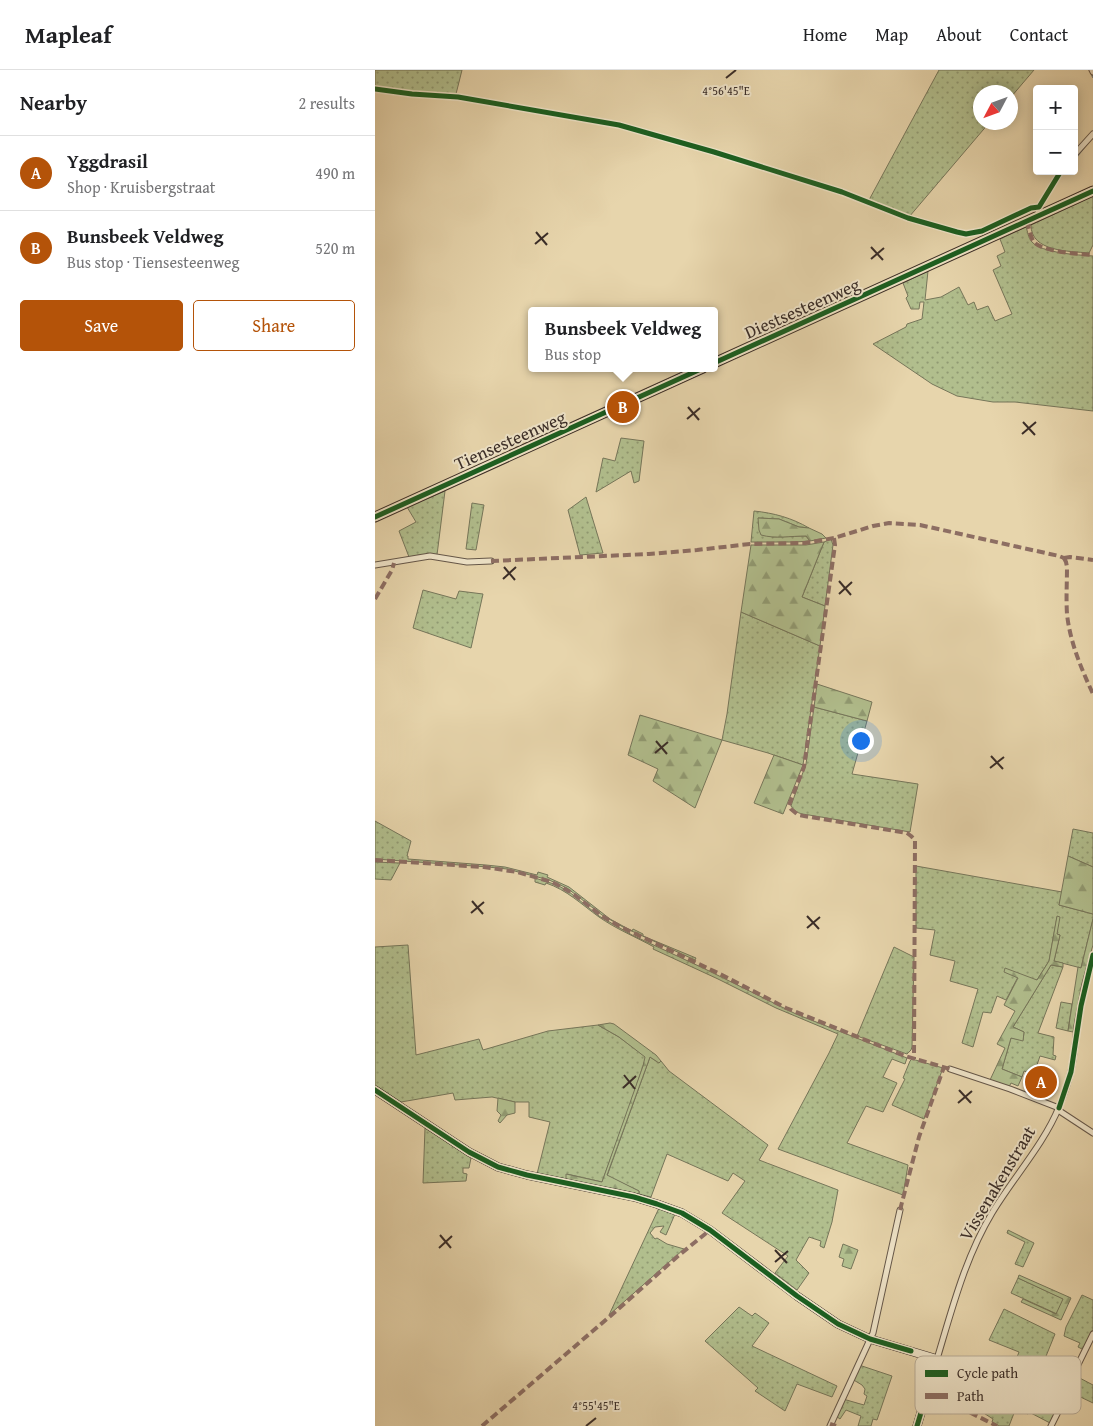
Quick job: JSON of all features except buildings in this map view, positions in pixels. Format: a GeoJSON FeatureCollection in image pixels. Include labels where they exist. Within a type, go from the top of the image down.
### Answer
{"type":"FeatureCollection","features":[{"type":"Feature","properties":{"kind":"main road","name":"Diestsesteenweg"},"geometry":{"type":"LineString","coordinates":[[718,361],[1093,191]]}},
{"type":"Feature","properties":{"kind":"main road","name":"Tiensesteenweg"},"geometry":{"type":"LineString","coordinates":[[375,517],[694,372]]}},
{"type":"Feature","properties":{"kind":"street"},"geometry":{"type":"LineString","coordinates":[[1078,151],[1093,134]]}},
{"type":"Feature","properties":{"kind":"street"},"geometry":{"type":"LineString","coordinates":[[1039,215],[1039,207],[1059,175]]}},
{"type":"Feature","properties":{"kind":"street"},"geometry":{"type":"LineString","coordinates":[[375,565],[430,556],[467,562],[491,561]]}},
{"type":"Feature","properties":{"kind":"street","name":"Vissenakenstraat"},"geometry":{"type":"LineString","coordinates":[[938,1356],[960,1281],[975,1246],[992,1213],[1045,1134],[1065,1093],[1072,1067],[1081,1006],[1093,955]]}},
{"type":"Feature","properties":{"kind":"street"},"geometry":{"type":"LineString","coordinates":[[950,1069],[1010,1089],[1058,1109],[1093,1133]]}},
{"type":"Feature","properties":{"kind":"street"},"geometry":{"type":"LineString","coordinates":[[375,1090],[469,1152],[498,1167],[650,1201],[682,1213],[695,1220],[827,1317],[849,1330],[870,1339],[927,1356]]}},
{"type":"Feature","properties":{"kind":"street"},"geometry":{"type":"LineString","coordinates":[[829,1426],[870,1339],[900,1210]]}},
{"type":"Feature","properties":{"kind":"street"},"geometry":{"type":"LineString","coordinates":[[1081,1358],[1093,1334]]}},
{"type":"Feature","properties":{"kind":"street","name":"Vissenakenstraat"},"geometry":{"type":"LineString","coordinates":[[917,1426],[921,1414]]}},
{"type":"Feature","properties":{"kind":"street"},"geometry":{"type":"LineString","coordinates":[[1051,1426],[1057,1414]]}},
{"type":"Feature","properties":{"kind":"green space"},"geometry":{"type":"Polygon","coordinates":[[[375,70],[462,70],[456,94],[431,94],[375,87],[375,70]]]}},
{"type":"Feature","properties":{"kind":"green space"},"geometry":{"type":"Polygon","coordinates":[[[939,70],[1034,70],[1018,89],[1018,85],[973,85],[973,130],[983,130],[909,217],[869,200],[939,70]]]}},
{"type":"Feature","properties":{"kind":"green space"},"geometry":{"type":"Polygon","coordinates":[[[1093,196],[1093,245],[1089,253],[1053,248],[1037,240],[1031,225],[1093,196]]]}},
{"type":"Feature","properties":{"kind":"green space"},"geometry":{"type":"Polygon","coordinates":[[[1026,227],[1029,237],[1037,246],[1061,253],[1093,256],[1093,411],[1015,402],[993,402],[957,396],[932,384],[873,344],[906,327],[907,324],[922,319],[924,302],[920,302],[919,309],[911,309],[906,298],[908,296],[903,283],[928,271],[925,300],[941,297],[959,287],[968,305],[974,302],[977,310],[988,306],[995,321],[1012,314],[993,270],[1001,266],[997,256],[1005,252],[1000,239],[1026,227]]]}},
{"type":"Feature","properties":{"kind":"green space"},"geometry":{"type":"Polygon","coordinates":[[[621,438],[644,441],[639,481],[634,483],[631,471],[596,492],[603,458],[615,461],[621,438]]]}},
{"type":"Feature","properties":{"kind":"green space"},"geometry":{"type":"Polygon","coordinates":[[[445,491],[437,555],[409,557],[399,531],[416,522],[407,507],[445,491]]]}},
{"type":"Feature","properties":{"kind":"green space"},"geometry":{"type":"Polygon","coordinates":[[[586,497],[603,553],[580,555],[568,510],[586,497]]]}},
{"type":"Feature","properties":{"kind":"green space"},"geometry":{"type":"Polygon","coordinates":[[[472,503],[484,505],[476,550],[466,549],[472,503]]]}},
{"type":"Feature","properties":{"kind":"green space"},"geometry":{"type":"Polygon","coordinates":[[[754,511],[783,516],[809,528],[799,527],[779,519],[758,518],[772,537],[806,536],[810,541],[751,542],[754,511]]]}},
{"type":"Feature","properties":{"kind":"green space"},"geometry":{"type":"Polygon","coordinates":[[[758,518],[779,519],[799,527],[809,528],[826,538],[810,541],[806,536],[777,537],[761,535],[758,518]]]}},
{"type":"Feature","properties":{"kind":"green space"},"geometry":{"type":"Polygon","coordinates":[[[831,539],[833,545],[825,606],[802,597],[824,542],[831,539]]]}},
{"type":"Feature","properties":{"kind":"green space"},"geometry":{"type":"Polygon","coordinates":[[[824,542],[802,597],[825,606],[820,646],[741,612],[751,545],[806,545],[824,542]]]}},
{"type":"Feature","properties":{"kind":"green space"},"geometry":{"type":"Polygon","coordinates":[[[423,590],[456,599],[459,591],[483,594],[471,648],[413,628],[423,590]]]}},
{"type":"Feature","properties":{"kind":"green space"},"geometry":{"type":"Polygon","coordinates":[[[741,612],[820,646],[803,765],[722,740],[741,612]]]}},
{"type":"Feature","properties":{"kind":"green space"},"geometry":{"type":"Polygon","coordinates":[[[817,684],[872,702],[867,721],[814,707],[817,684]]]}},
{"type":"Feature","properties":{"kind":"green space"},"geometry":{"type":"Polygon","coordinates":[[[814,707],[867,721],[852,774],[918,784],[910,832],[803,814],[796,812],[791,806],[806,764],[814,707]]]}},
{"type":"Feature","properties":{"kind":"green space"},"geometry":{"type":"Polygon","coordinates":[[[640,715],[722,740],[695,808],[653,781],[658,769],[628,755],[640,715]]]}},
{"type":"Feature","properties":{"kind":"green space"},"geometry":{"type":"Polygon","coordinates":[[[774,755],[803,765],[783,814],[754,803],[774,755]]]}},
{"type":"Feature","properties":{"kind":"green space"},"geometry":{"type":"Polygon","coordinates":[[[375,821],[411,841],[408,859],[505,867],[537,875],[538,872],[548,875],[547,877],[569,887],[610,919],[632,931],[633,929],[643,934],[643,936],[696,958],[695,960],[623,927],[602,915],[567,888],[549,880],[507,869],[375,859],[375,821]]]}},
{"type":"Feature","properties":{"kind":"green space"},"geometry":{"type":"Polygon","coordinates":[[[1073,829],[1093,833],[1093,867],[1068,856],[1073,829]]]}},
{"type":"Feature","properties":{"kind":"green space"},"geometry":{"type":"Polygon","coordinates":[[[1068,856],[1093,867],[1093,914],[1059,905],[1068,856]]]}},
{"type":"Feature","properties":{"kind":"green space"},"geometry":{"type":"Polygon","coordinates":[[[375,862],[400,863],[391,880],[375,879],[375,862]]]}},
{"type":"Feature","properties":{"kind":"green space"},"geometry":{"type":"Polygon","coordinates":[[[916,866],[1062,892],[1059,905],[1093,914],[1081,968],[1054,961],[1060,935],[1057,934],[1057,917],[1049,961],[1037,980],[1018,977],[1006,1000],[997,996],[991,1013],[983,1012],[973,1047],[962,1043],[978,989],[950,981],[955,961],[930,955],[935,930],[916,928],[916,866]]]}},
{"type":"Feature","properties":{"kind":"green space"},"geometry":{"type":"Polygon","coordinates":[[[535,878],[557,885],[568,891],[599,916],[632,935],[796,1014],[907,1058],[905,1064],[892,1059],[883,1077],[897,1083],[883,1112],[866,1106],[847,1143],[908,1165],[903,1195],[778,1149],[838,1034],[776,1008],[653,949],[654,947],[619,929],[599,917],[561,889],[546,883],[545,885],[535,882],[535,878]]]}},
{"type":"Feature","properties":{"kind":"green space"},"geometry":{"type":"Polygon","coordinates":[[[1057,916],[1060,917],[1057,934],[1060,935],[1054,961],[1063,963],[1063,967],[1051,965],[1013,1027],[1024,1032],[1023,1041],[1011,1038],[1002,1069],[1022,1077],[1018,1086],[1011,1083],[1009,1087],[990,1080],[1005,1048],[997,1044],[1015,1011],[1004,1005],[1018,978],[1004,972],[1005,968],[1037,980],[1049,961],[1057,916]]]}},
{"type":"Feature","properties":{"kind":"green space"},"geometry":{"type":"Polygon","coordinates":[[[1093,919],[1093,945],[1082,983],[1073,1032],[1068,1031],[1078,967],[1081,968],[1093,919]]]}},
{"type":"Feature","properties":{"kind":"green space"},"geometry":{"type":"Polygon","coordinates":[[[408,945],[416,1055],[479,1039],[483,1050],[548,1031],[598,1025],[619,1037],[646,1057],[602,1182],[567,1174],[566,1180],[537,1174],[550,1122],[529,1117],[529,1102],[515,1102],[492,1097],[455,1100],[453,1093],[401,1102],[375,1085],[375,947],[408,945]]]}},
{"type":"Feature","properties":{"kind":"green space"},"geometry":{"type":"Polygon","coordinates":[[[894,947],[914,957],[912,1047],[907,1054],[857,1036],[894,947]]]}},
{"type":"Feature","properties":{"kind":"green space"},"geometry":{"type":"Polygon","coordinates":[[[1051,965],[1063,967],[1038,1033],[1054,1037],[1053,1055],[1056,1056],[1055,1060],[1040,1056],[1034,1074],[1024,1071],[1022,1077],[1002,1069],[1011,1038],[1023,1040],[1024,1032],[1013,1027],[1051,965]]]}},
{"type":"Feature","properties":{"kind":"green space"},"geometry":{"type":"Polygon","coordinates":[[[1061,1002],[1072,1004],[1068,1031],[1056,1028],[1061,1002]]]}},
{"type":"Feature","properties":{"kind":"green space"},"geometry":{"type":"Polygon","coordinates":[[[610,1023],[656,1055],[661,1061],[659,1063],[650,1057],[607,1175],[639,1191],[639,1194],[566,1180],[566,1174],[602,1182],[643,1066],[645,1057],[619,1037],[598,1025],[610,1023]]]}},
{"type":"Feature","properties":{"kind":"green space"},"geometry":{"type":"Polygon","coordinates":[[[650,1057],[659,1063],[661,1061],[669,1071],[768,1145],[759,1160],[838,1190],[832,1222],[824,1248],[820,1246],[821,1241],[809,1237],[796,1260],[809,1273],[797,1290],[775,1273],[788,1256],[722,1213],[745,1181],[733,1173],[728,1181],[667,1154],[651,1197],[639,1194],[639,1191],[607,1176],[650,1057]]]}},
{"type":"Feature","properties":{"kind":"green space"},"geometry":{"type":"Polygon","coordinates":[[[912,1059],[943,1068],[924,1119],[892,1105],[905,1079],[903,1078],[912,1059]]]}},
{"type":"Feature","properties":{"kind":"green space"},"geometry":{"type":"Polygon","coordinates":[[[498,1098],[515,1102],[515,1113],[507,1115],[500,1123],[498,1121],[501,1115],[497,1111],[498,1098]]]}},
{"type":"Feature","properties":{"kind":"green space"},"geometry":{"type":"Polygon","coordinates":[[[425,1128],[471,1158],[469,1168],[463,1168],[463,1173],[467,1174],[466,1181],[423,1183],[425,1128]]]}},
{"type":"Feature","properties":{"kind":"green space"},"geometry":{"type":"Polygon","coordinates":[[[659,1208],[675,1214],[666,1235],[660,1232],[664,1226],[655,1227],[650,1233],[655,1239],[657,1238],[667,1244],[684,1249],[609,1315],[659,1208]]]}},
{"type":"Feature","properties":{"kind":"green space"},"geometry":{"type":"Polygon","coordinates":[[[1008,1230],[1034,1243],[1023,1267],[1015,1264],[1025,1242],[1007,1233],[1008,1230]]]}},
{"type":"Feature","properties":{"kind":"green space"},"geometry":{"type":"Polygon","coordinates":[[[843,1244],[858,1250],[851,1269],[842,1266],[844,1259],[839,1257],[843,1244]]]}},
{"type":"Feature","properties":{"kind":"green space"},"geometry":{"type":"Polygon","coordinates":[[[1019,1275],[1071,1298],[1061,1320],[1021,1302],[1023,1299],[1056,1314],[1063,1299],[1018,1278],[1019,1275]]]}},
{"type":"Feature","properties":{"kind":"green space"},"geometry":{"type":"Polygon","coordinates":[[[1018,1278],[1064,1299],[1057,1314],[1011,1293],[1018,1278]]]}},
{"type":"Feature","properties":{"kind":"green space"},"geometry":{"type":"Polygon","coordinates":[[[1082,1295],[1093,1300],[1093,1331],[1084,1350],[1078,1347],[1080,1343],[1064,1336],[1066,1327],[1082,1295]]]}},
{"type":"Feature","properties":{"kind":"green space"},"geometry":{"type":"Polygon","coordinates":[[[739,1307],[752,1316],[755,1313],[769,1323],[752,1346],[837,1386],[832,1397],[797,1384],[785,1411],[755,1391],[758,1388],[705,1341],[739,1307]]]}},
{"type":"Feature","properties":{"kind":"green space"},"geometry":{"type":"Polygon","coordinates":[[[1004,1309],[1055,1334],[1046,1356],[1017,1356],[1019,1352],[989,1340],[1004,1309]]]}},
{"type":"Feature","properties":{"kind":"green space"},"geometry":{"type":"Polygon","coordinates":[[[859,1365],[892,1376],[877,1420],[873,1419],[871,1426],[858,1426],[861,1416],[846,1410],[840,1419],[836,1416],[843,1399],[864,1405],[867,1396],[864,1394],[865,1389],[852,1379],[859,1365]]]}},
{"type":"Feature","properties":{"kind":"green space"},"geometry":{"type":"Polygon","coordinates":[[[1081,1379],[1093,1385],[1093,1403],[1081,1397],[1081,1379]]]}},
{"type":"Feature","properties":{"kind":"green space"},"geometry":{"type":"Polygon","coordinates":[[[985,1414],[1014,1414],[1009,1426],[999,1426],[992,1422],[993,1419],[985,1414]]]}},
{"type":"Feature","properties":{"kind":"green space"},"geometry":{"type":"Polygon","coordinates":[[[1033,1414],[1055,1414],[1050,1423],[1033,1414]]]}},
{"type":"Feature","properties":{"kind":"waterway"},"geometry":{"type":"LineString","coordinates":[[1090,70],[1093,77]]}},
{"type":"Feature","properties":{"kind":"waterway"},"geometry":{"type":"LineString","coordinates":[[1078,155],[1090,140]]}},
{"type":"Feature","properties":{"kind":"marked path"},"geometry":{"type":"LineString","coordinates":[[1027,221],[1032,238],[1040,246],[1063,252],[1093,255]]}},
{"type":"Feature","properties":{"kind":"marked path"},"geometry":{"type":"LineString","coordinates":[[491,561],[649,554],[750,544],[805,543],[834,538],[889,523],[920,525],[1064,558]]}},
{"type":"Feature","properties":{"kind":"marked path"},"geometry":{"type":"LineString","coordinates":[[834,538],[835,545],[804,767],[789,805],[798,815],[907,833],[915,840],[914,1059]]}},
{"type":"Feature","properties":{"kind":"marked path"},"geometry":{"type":"LineString","coordinates":[[1064,558],[1067,567],[1067,614],[1073,645],[1093,694]]}},
{"type":"Feature","properties":{"kind":"marked path"},"geometry":{"type":"LineString","coordinates":[[1064,558],[1093,560]]}},
{"type":"Feature","properties":{"kind":"marked path"},"geometry":{"type":"LineString","coordinates":[[375,599],[394,563]]}},
{"type":"Feature","properties":{"kind":"marked path"},"geometry":{"type":"LineString","coordinates":[[375,860],[484,867],[517,872],[552,882],[572,893],[602,916],[619,926],[786,1008],[905,1056],[950,1069]]}},
{"type":"Feature","properties":{"kind":"marked path"},"geometry":{"type":"LineString","coordinates":[[900,1210],[919,1137],[944,1067]]}},
{"type":"Feature","properties":{"kind":"marked path"},"geometry":{"type":"LineString","coordinates":[[482,1426],[710,1230]]}},
{"type":"Feature","properties":{"kind":"marked path"},"geometry":{"type":"LineString","coordinates":[[973,1414],[997,1426]]}},
{"type":"Feature","properties":{"kind":"marked path"},"geometry":{"type":"LineString","coordinates":[[830,1424],[836,1426]]}},
{"type":"Feature","properties":{"kind":"cycle path"},"geometry":{"type":"LineString","coordinates":[[375,89],[458,97],[619,125],[842,192],[908,218],[966,234],[982,231],[1031,208],[1039,207],[1059,175]]}},
{"type":"Feature","properties":{"kind":"cycle path"},"geometry":{"type":"LineString","coordinates":[[718,361],[1093,191]]}},
{"type":"Feature","properties":{"kind":"cycle path"},"geometry":{"type":"LineString","coordinates":[[375,517],[694,372]]}},
{"type":"Feature","properties":{"kind":"cycle path"},"geometry":{"type":"LineString","coordinates":[[1059,1108],[1071,1072],[1081,1006],[1093,955]]}},
{"type":"Feature","properties":{"kind":"cycle path"},"geometry":{"type":"LineString","coordinates":[[375,1090],[469,1152],[498,1167],[527,1175],[634,1197],[682,1213],[710,1230],[797,1296],[838,1324],[870,1339],[911,1351]]}},
{"type":"Feature","properties":{"kind":"cycle path"},"geometry":{"type":"LineString","coordinates":[[917,1426],[921,1414]]}},
{"type":"Feature","properties":{"kind":"place","name":"Bunsbeek Veldweg"},"geometry":{"type":"Point","coordinates":[623,407]}},
{"type":"Feature","properties":{"kind":"place","name":"Yggdrasil"},"geometry":{"type":"Point","coordinates":[1041,1082]}}]}
